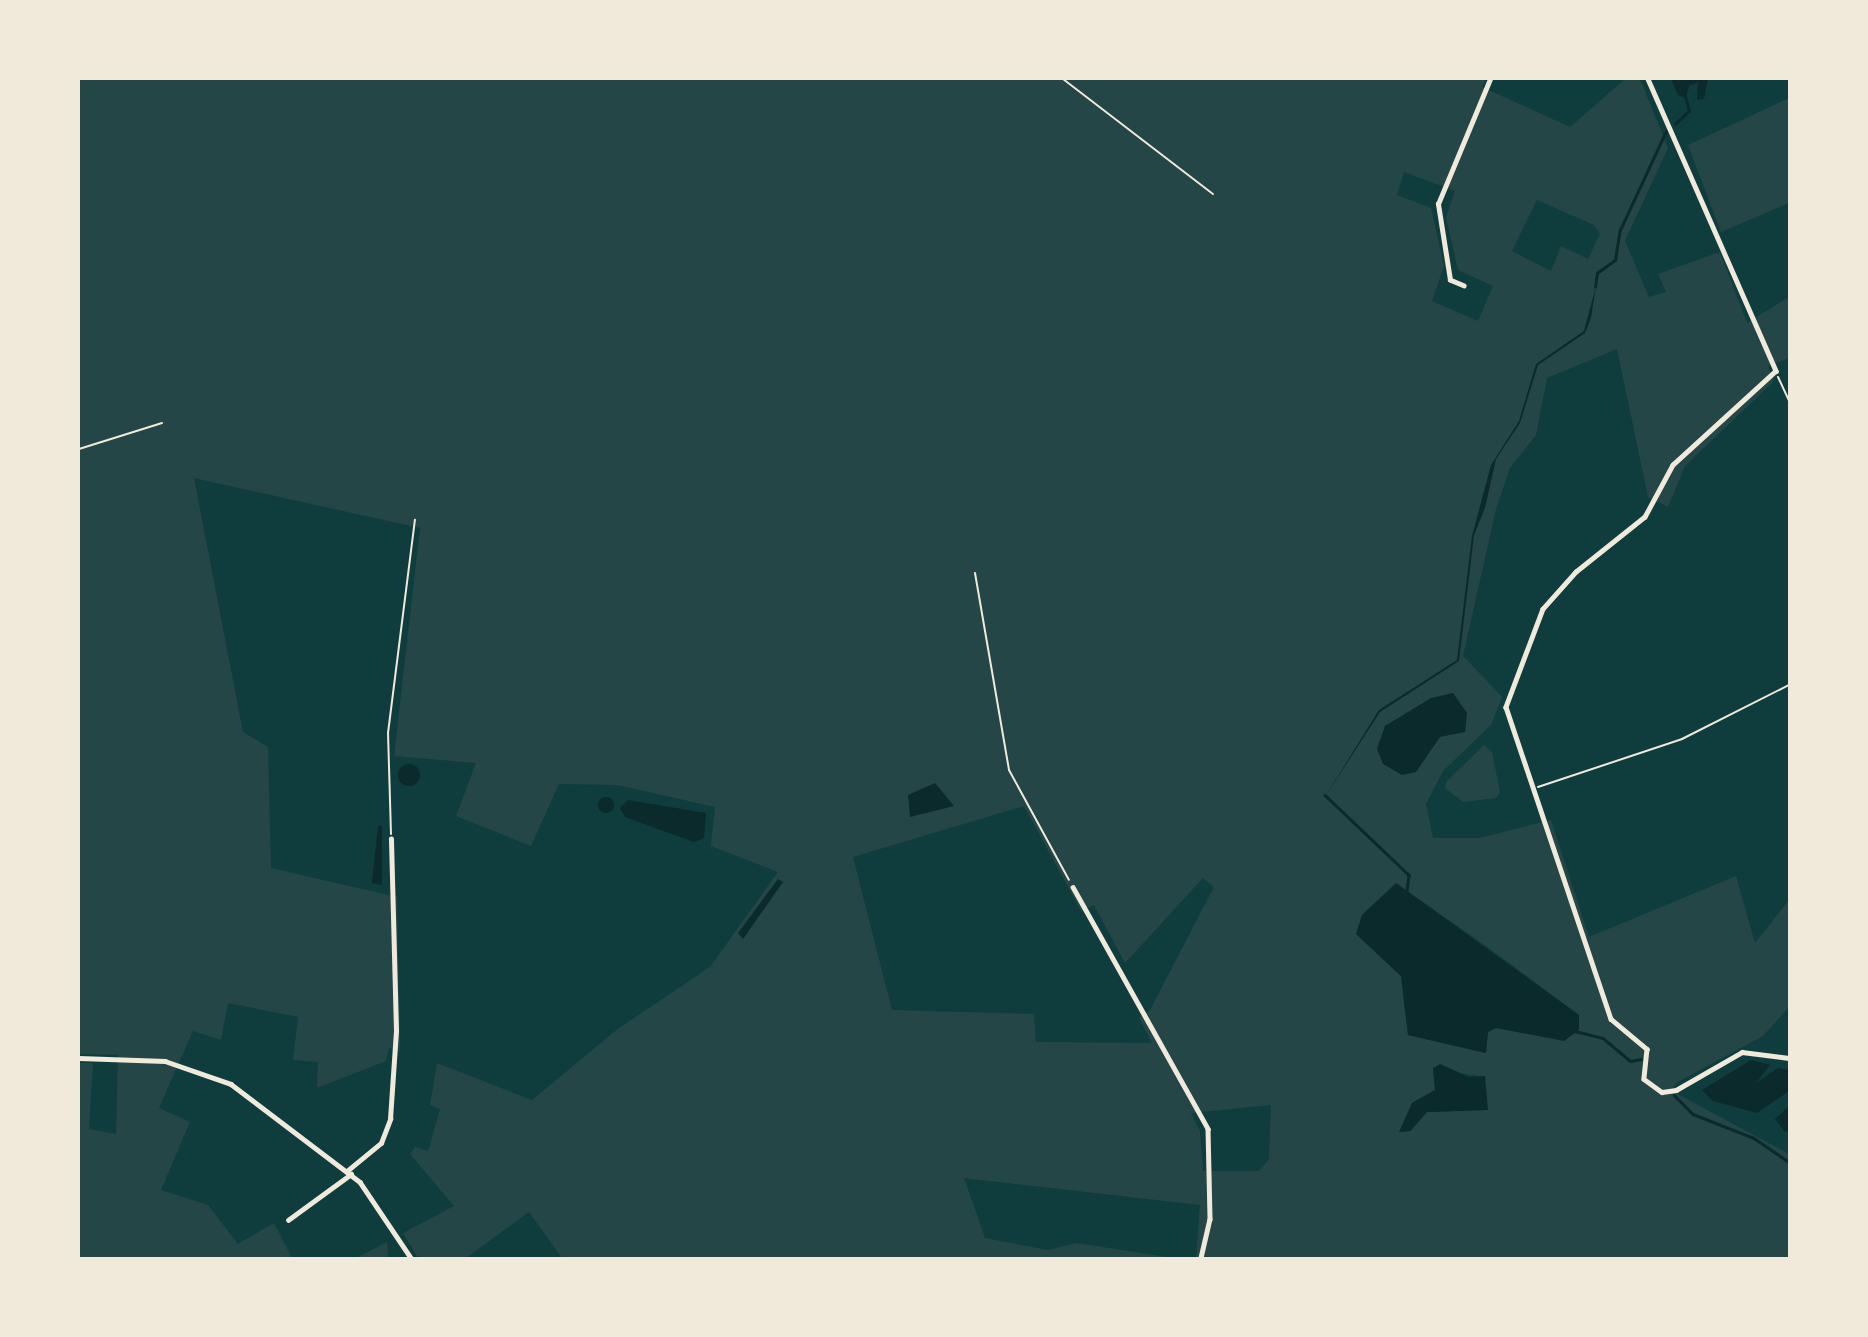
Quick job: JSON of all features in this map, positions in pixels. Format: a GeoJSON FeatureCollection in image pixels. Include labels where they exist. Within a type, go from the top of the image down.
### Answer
{"type":"FeatureCollection","features":[{"type":"Feature","properties":{"kind":"street"},"geometry":{"type":"LineString","coordinates":[[1464,286],[1450,279],[1438,204],[1490,79]]}},
{"type":"Feature","properties":{"kind":"street"},"geometry":{"type":"LineString","coordinates":[[1648,79],[1776,371],[1673,465],[1645,517],[1543,609],[1506,707],[1611,1019],[1647,1049],[1643,1070],[1653,1088],[1675,1090],[1752,1049],[1789,1058]]}},
{"type":"Feature","properties":{"kind":"street"},"geometry":{"type":"LineString","coordinates":[[288,1220],[349,1173],[381,1143],[390,1119],[396,1031],[391,839]]}},
{"type":"Feature","properties":{"kind":"street"},"geometry":{"type":"LineString","coordinates":[[1073,887],[1208,1129],[1210,1219],[1201,1258]]}},
{"type":"Feature","properties":{"kind":"street"},"geometry":{"type":"LineString","coordinates":[[79,1058],[192,1067],[231,1084],[349,1173],[411,1258]]}},
{"type":"Feature","properties":{"kind":"path"},"geometry":{"type":"LineString","coordinates":[[1063,79],[1213,194]]}},
{"type":"Feature","properties":{"kind":"path"},"geometry":{"type":"LineString","coordinates":[[1776,371],[1789,401]]}},
{"type":"Feature","properties":{"kind":"path"},"geometry":{"type":"LineString","coordinates":[[79,449],[162,423]]}},
{"type":"Feature","properties":{"kind":"path"},"geometry":{"type":"LineString","coordinates":[[391,839],[388,733],[415,520]]}},
{"type":"Feature","properties":{"kind":"path"},"geometry":{"type":"LineString","coordinates":[[975,573],[1009,770],[1073,887]]}},
{"type":"Feature","properties":{"kind":"path"},"geometry":{"type":"LineString","coordinates":[[1532,789],[1682,739],[1789,685]]}},
{"type":"Feature","properties":{"kind":"shaded area"},"geometry":{"type":"Polygon","coordinates":[[[79,79],[1486,79],[1482,87],[1570,127],[1625,79],[1640,79],[1668,148],[1625,241],[1649,297],[1666,292],[1658,274],[1720,252],[1747,323],[1789,297],[1789,358],[1768,366],[1774,381],[1685,466],[1668,507],[1648,497],[1617,349],[1547,378],[1536,435],[1510,468],[1496,509],[1463,656],[1502,697],[1491,725],[1443,771],[1426,804],[1433,838],[1480,838],[1551,820],[1589,937],[1736,876],[1755,943],[1789,900],[1789,1007],[1763,1036],[1676,1083],[1672,1091],[1789,1154],[1789,1258],[1196,1258],[1200,1205],[964,1178],[985,1238],[1048,1250],[1076,1243],[1174,1258],[562,1258],[529,1212],[466,1258],[418,1258],[403,1233],[454,1206],[410,1154],[415,1147],[428,1151],[440,1109],[430,1105],[437,1063],[532,1100],[619,1028],[710,967],[778,872],[711,846],[715,807],[617,785],[559,784],[531,846],[456,816],[476,763],[394,756],[420,528],[194,478],[243,732],[268,747],[271,868],[397,897],[400,1052],[389,1048],[386,1061],[317,1088],[318,1062],[293,1060],[298,1017],[228,1003],[221,1040],[193,1031],[159,1108],[190,1122],[161,1190],[208,1205],[238,1244],[274,1223],[292,1258],[79,1258],[79,1063],[93,1063],[89,1129],[116,1134],[118,1055],[79,1054],[79,79]],[[1404,172],[1397,195],[1431,208],[1444,266],[1432,301],[1478,321],[1493,286],[1458,270],[1446,217],[1455,191],[1404,172]],[[1537,200],[1512,251],[1551,271],[1561,246],[1588,259],[1600,234],[1594,225],[1537,200]],[[1024,806],[853,857],[892,1010],[1034,1014],[1036,1042],[1152,1043],[1139,1018],[1150,1010],[1214,887],[1203,878],[1125,963],[1094,905],[1081,911],[1024,806]],[[1397,884],[1356,934],[1401,976],[1408,1035],[1485,1053],[1488,1032],[1496,1028],[1525,1032],[1579,1015],[1397,884]],[[1433,1069],[1435,1090],[1412,1103],[1400,1132],[1411,1131],[1427,1112],[1487,1110],[1479,1076],[1433,1069]],[[1271,1105],[1191,1113],[1200,1131],[1203,1171],[1259,1171],[1269,1159],[1271,1105]]]}},
{"type":"Feature","properties":{"kind":"shaded area"},"geometry":{"type":"Polygon","coordinates":[[[1671,79],[1708,79],[1704,99],[1697,100],[1698,83],[1690,85],[1685,98],[1678,95],[1671,79]]]}},
{"type":"Feature","properties":{"kind":"shaded area"},"geometry":{"type":"Polygon","coordinates":[[[1789,98],[1789,203],[1721,232],[1688,145],[1789,98]]]}},
{"type":"Feature","properties":{"kind":"shaded area"},"geometry":{"type":"Polygon","coordinates":[[[1596,286],[1591,318],[1585,333],[1538,365],[1520,423],[1496,459],[1485,508],[1474,535],[1459,661],[1380,712],[1325,797],[1379,710],[1457,660],[1472,536],[1491,465],[1519,421],[1536,364],[1584,331],[1596,286]]]}},
{"type":"Feature","properties":{"kind":"shaded area"},"geometry":{"type":"Polygon","coordinates":[[[1453,693],[1467,713],[1465,732],[1440,737],[1416,772],[1402,775],[1383,764],[1377,749],[1385,726],[1431,698],[1453,693]]]}},
{"type":"Feature","properties":{"kind":"shaded area"},"geometry":{"type":"Polygon","coordinates":[[[1484,745],[1492,752],[1500,792],[1496,798],[1463,802],[1445,788],[1446,782],[1484,745]]]}},
{"type":"Feature","properties":{"kind":"shaded area"},"geometry":{"type":"Polygon","coordinates":[[[405,764],[413,764],[420,771],[420,779],[413,786],[405,786],[398,779],[398,771],[405,764]]]}},
{"type":"Feature","properties":{"kind":"shaded area"},"geometry":{"type":"Polygon","coordinates":[[[935,783],[954,806],[910,817],[908,795],[935,783]]]}},
{"type":"Feature","properties":{"kind":"shaded area"},"geometry":{"type":"Polygon","coordinates":[[[603,797],[609,797],[614,805],[612,811],[603,813],[598,808],[598,802],[603,797]]]}},
{"type":"Feature","properties":{"kind":"shaded area"},"geometry":{"type":"Polygon","coordinates":[[[628,800],[706,813],[704,838],[694,842],[625,817],[620,808],[628,800]]]}},
{"type":"Feature","properties":{"kind":"shaded area"},"geometry":{"type":"Polygon","coordinates":[[[378,825],[382,826],[382,885],[372,883],[378,825]]]}},
{"type":"Feature","properties":{"kind":"shaded area"},"geometry":{"type":"Polygon","coordinates":[[[778,879],[783,882],[743,939],[738,933],[778,879]]]}},
{"type":"Feature","properties":{"kind":"shaded area"},"geometry":{"type":"Polygon","coordinates":[[[1396,883],[1579,1015],[1579,1030],[1564,1041],[1496,1028],[1488,1032],[1486,1053],[1408,1035],[1401,976],[1356,934],[1362,915],[1396,883]]]}},
{"type":"Feature","properties":{"kind":"shaded area"},"geometry":{"type":"Polygon","coordinates":[[[1751,1060],[1770,1065],[1756,1083],[1778,1068],[1789,1070],[1789,1091],[1757,1113],[1713,1101],[1702,1090],[1751,1060]]]}},
{"type":"Feature","properties":{"kind":"shaded area"},"geometry":{"type":"Polygon","coordinates":[[[1440,1064],[1469,1077],[1485,1076],[1488,1110],[1427,1112],[1410,1131],[1399,1132],[1412,1103],[1435,1090],[1433,1068],[1440,1064]]]}},
{"type":"Feature","properties":{"kind":"shaded area"},"geometry":{"type":"Polygon","coordinates":[[[1789,1106],[1789,1130],[1785,1132],[1775,1119],[1789,1106]]]}},
{"type":"Feature","properties":{"kind":"shaded area"},"geometry":{"type":"Polygon","coordinates":[[[387,1242],[388,1258],[356,1258],[387,1242]]]}},
{"type":"Feature","properties":{"kind":"waterway"},"geometry":{"type":"LineString","coordinates":[[1675,124],[1689,111],[1685,96]]}},
{"type":"Feature","properties":{"kind":"waterway"},"geometry":{"type":"LineString","coordinates":[[1595,287],[1597,273],[1615,260],[1620,230],[1666,131]]}},
{"type":"Feature","properties":{"kind":"waterway"},"geometry":{"type":"LineString","coordinates":[[1325,795],[1409,875],[1407,892]]}},
{"type":"Feature","properties":{"kind":"waterway"},"geometry":{"type":"LineString","coordinates":[[1575,1031],[1603,1038],[1630,1061],[1641,1059]]}},
{"type":"Feature","properties":{"kind":"waterway"},"geometry":{"type":"LineString","coordinates":[[1674,1095],[1693,1114],[1754,1138],[1789,1162]]}}]}
